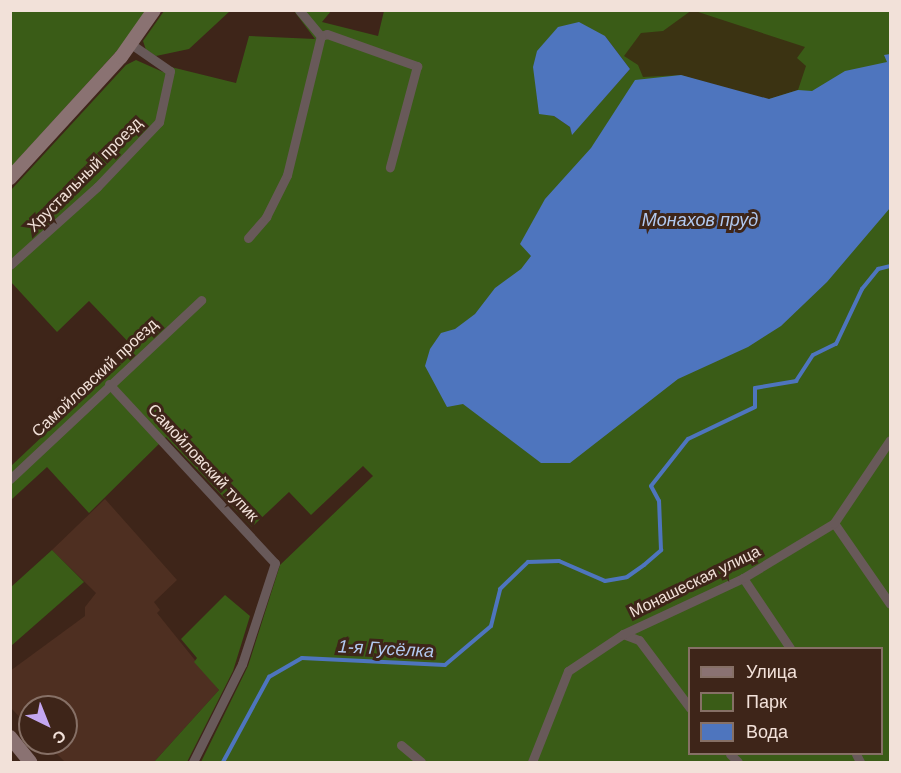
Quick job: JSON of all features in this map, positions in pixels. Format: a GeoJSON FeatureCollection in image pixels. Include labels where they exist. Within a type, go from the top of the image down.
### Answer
{"type":"FeatureCollection","features":[{"type":"Feature","properties":{"kind":"main road"},"geometry":{"type":"LineString","coordinates":[[10,178],[131,44],[154,10]]}},
{"type":"Feature","properties":{"kind":"main road"},"geometry":{"type":"LineString","coordinates":[[11,739],[30,762]]}},
{"type":"Feature","properties":{"kind":"street"},"geometry":{"type":"LineString","coordinates":[[299,10],[321,36]]}},
{"type":"Feature","properties":{"kind":"street"},"geometry":{"type":"LineString","coordinates":[[321,36],[327,34],[417,66],[390,166]]}},
{"type":"Feature","properties":{"kind":"street"},"geometry":{"type":"LineString","coordinates":[[248,238],[266,217],[287,176],[321,36]]}},
{"type":"Feature","properties":{"kind":"street","name":"Хрустальный проезд"},"geometry":{"type":"LineString","coordinates":[[10,265],[97,187],[159,122],[170,71],[131,44]]}},
{"type":"Feature","properties":{"kind":"street","name":"Самойловский проезд"},"geometry":{"type":"LineString","coordinates":[[10,479],[201,300]]}},
{"type":"Feature","properties":{"kind":"street","name":"Самойловский тупик"},"geometry":{"type":"LineString","coordinates":[[109,384],[275,563],[242,664],[193,762]]}},
{"type":"Feature","properties":{"kind":"street","name":"Монашеская улица"},"geometry":{"type":"LineString","coordinates":[[532,762],[568,671],[623,634],[743,578],[834,523],[890,445]]}},
{"type":"Feature","properties":{"kind":"street"},"geometry":{"type":"LineString","coordinates":[[834,523],[891,604]]}},
{"type":"Feature","properties":{"kind":"street"},"geometry":{"type":"LineString","coordinates":[[743,578],[789,647]]}},
{"type":"Feature","properties":{"kind":"street"},"geometry":{"type":"LineString","coordinates":[[623,634],[639,640],[688,705]]}},
{"type":"Feature","properties":{"kind":"street"},"geometry":{"type":"LineString","coordinates":[[401,745],[421,762]]}},
{"type":"Feature","properties":{"kind":"shaded area"},"geometry":{"type":"Polygon","coordinates":[[[105,499],[177,580],[154,602],[160,610],[157,613],[219,690],[154,762],[65,762],[58,755],[78,755],[78,695],[18,695],[18,715],[11,708],[10,671],[85,616],[85,607],[96,593],[52,550],[105,499]]]}},
{"type":"Feature","properties":{"kind":"green space"},"geometry":{"type":"Polygon","coordinates":[[[11,11],[148,11],[124,43],[11,167],[11,11]]]}},
{"type":"Feature","properties":{"kind":"green space"},"geometry":{"type":"Polygon","coordinates":[[[164,11],[230,11],[189,49],[156,56],[146,50],[143,41],[164,11]]]}},
{"type":"Feature","properties":{"kind":"green space"},"geometry":{"type":"Polygon","coordinates":[[[294,11],[331,11],[322,22],[378,36],[384,11],[890,11],[890,762],[201,762],[248,666],[280,565],[373,476],[363,466],[311,515],[289,492],[252,527],[166,437],[89,513],[47,467],[11,500],[11,466],[135,349],[89,301],[57,332],[11,282],[11,190],[126,65],[136,60],[163,72],[171,67],[236,83],[249,36],[315,39],[294,11]],[[605,36],[554,116],[570,127],[572,134],[630,69],[605,36]]]}},
{"type":"Feature","properties":{"kind":"green space"},"geometry":{"type":"Polygon","coordinates":[[[52,550],[84,582],[11,646],[11,587],[52,550]]]}},
{"type":"Feature","properties":{"kind":"green space"},"geometry":{"type":"Polygon","coordinates":[[[225,595],[250,616],[233,671],[187,762],[154,762],[219,690],[194,662],[197,658],[181,639],[225,595]]]}},
{"type":"Feature","properties":{"kind":"sand"},"geometry":{"type":"Polygon","coordinates":[[[692,10],[805,47],[797,58],[806,66],[798,90],[769,99],[757,98],[681,75],[643,77],[638,65],[624,56],[641,33],[663,31],[692,10]]]}},
{"type":"Feature","properties":{"kind":"water"},"geometry":{"type":"Polygon","coordinates":[[[579,22],[605,36],[630,69],[572,135],[570,127],[554,116],[539,114],[533,67],[537,51],[558,27],[579,22]]]}},
{"type":"Feature","properties":{"kind":"water","name":"Монахов пруд"},"geometry":{"type":"Polygon","coordinates":[[[890,54],[890,208],[827,282],[781,326],[748,347],[678,379],[570,463],[541,463],[463,404],[447,407],[425,366],[430,349],[441,333],[455,329],[475,314],[495,288],[521,269],[531,256],[520,244],[545,199],[591,148],[635,80],[681,75],[769,99],[798,90],[812,91],[845,71],[887,62],[884,55],[890,54]]]}},
{"type":"Feature","properties":{"kind":"waterway","name":"1-я Гусёлка"},"geometry":{"type":"LineString","coordinates":[[223,762],[269,677],[302,658],[445,665],[491,626],[500,589],[528,562],[559,561],[605,581],[627,577],[644,565],[661,550],[659,501],[651,486],[688,439],[755,407],[755,388],[796,381],[813,355],[836,344],[862,289],[878,269],[890,266]]}}]}
